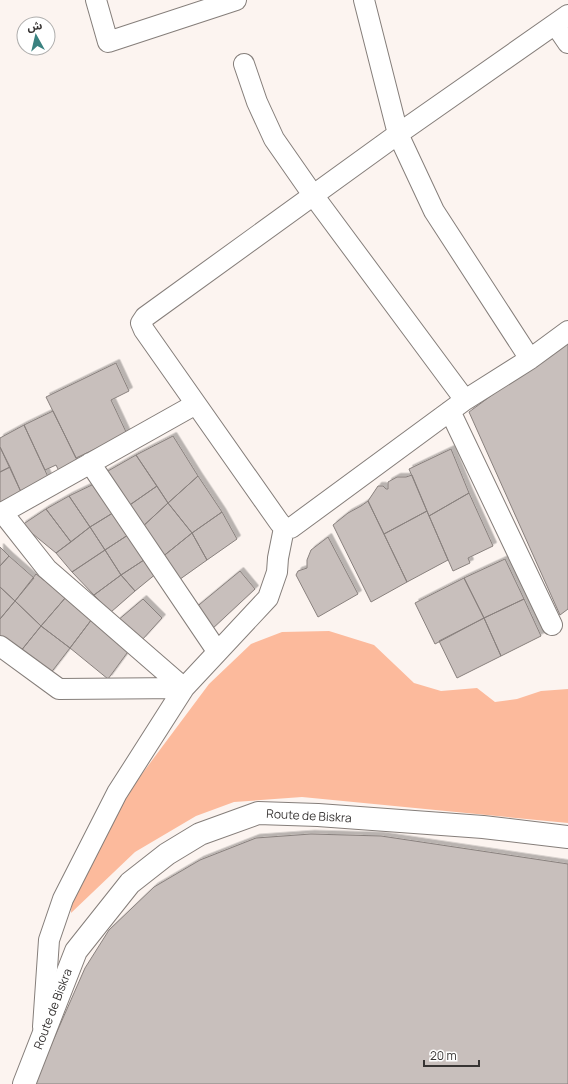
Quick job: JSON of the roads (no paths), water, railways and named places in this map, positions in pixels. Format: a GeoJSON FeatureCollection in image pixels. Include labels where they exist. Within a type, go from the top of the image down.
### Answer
{"type":"FeatureCollection","features":[{"type":"Feature","properties":{"kind":"main road","name":"Route de Biskra"},"geometry":{"type":"LineString","coordinates":[[24,1084],[76,951],[130,883],[167,854],[200,834],[258,813],[318,815],[483,827],[568,837]]}},
{"type":"Feature","properties":{"kind":"street"},"geometry":{"type":"LineString","coordinates":[[96,0],[108,42],[236,0]]}},
{"type":"Feature","properties":{"kind":"street"},"geometry":{"type":"LineString","coordinates":[[364,0],[398,134],[434,211],[530,359]]}},
{"type":"Feature","properties":{"kind":"street"},"geometry":{"type":"LineString","coordinates":[[42,1038],[49,940],[63,899],[117,793],[184,688],[268,598],[277,572],[278,558],[284,528],[144,330],[141,323],[145,317],[313,195],[562,20],[568,43]]}},
{"type":"Feature","properties":{"kind":"street"},"geometry":{"type":"LineString","coordinates":[[244,64],[257,102],[274,139],[458,406],[552,626]]}},
{"type":"Feature","properties":{"kind":"street"},"geometry":{"type":"LineString","coordinates":[[284,528],[291,528],[458,406],[530,359],[568,331]]}},
{"type":"Feature","properties":{"kind":"street"},"geometry":{"type":"LineString","coordinates":[[184,688],[47,569],[1,513],[196,404]]}},
{"type":"Feature","properties":{"kind":"street"},"geometry":{"type":"LineString","coordinates":[[90,464],[218,651]]}},
{"type":"Feature","properties":{"kind":"street"},"geometry":{"type":"LineString","coordinates":[[0,646],[59,689],[184,688]]}}]}
